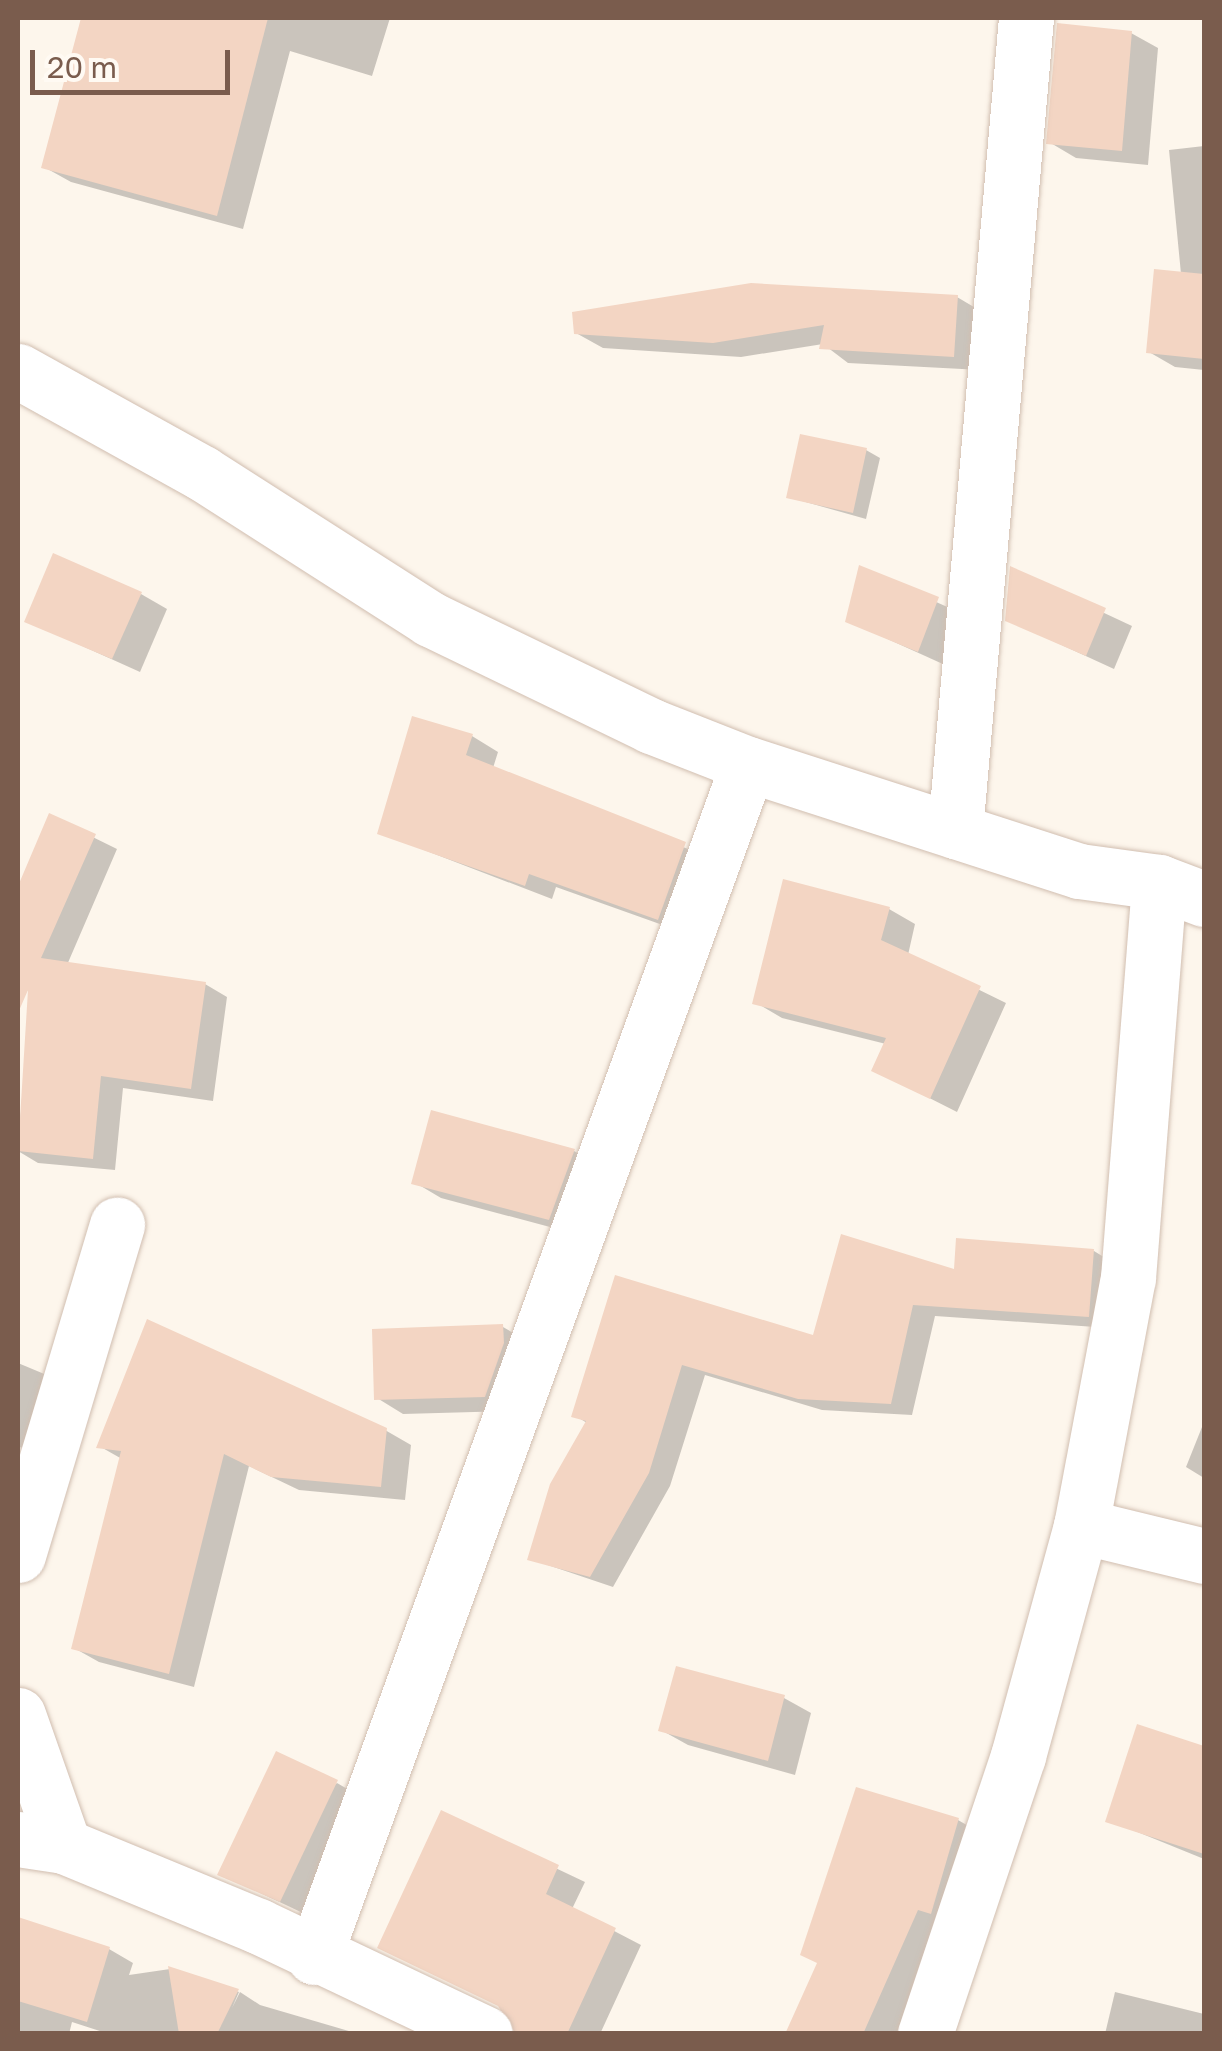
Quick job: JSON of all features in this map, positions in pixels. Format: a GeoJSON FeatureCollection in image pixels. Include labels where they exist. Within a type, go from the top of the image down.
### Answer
{"type":"FeatureCollection","features":[{"type":"Feature","properties":{"kind":"street"},"geometry":{"type":"LineString","coordinates":[[954,831],[1026,18]]}},
{"type":"Feature","properties":{"kind":"street"},"geometry":{"type":"LineString","coordinates":[[18,371],[202,474],[430,619],[748,764],[1079,871],[1182,891],[1128,1278],[1081,1526],[1018,1756],[926,2034]]}},
{"type":"Feature","properties":{"kind":"street"},"geometry":{"type":"LineString","coordinates":[[314,1957],[748,764]]}},
{"type":"Feature","properties":{"kind":"street"},"geometry":{"type":"LineString","coordinates":[[18,1555],[118,1224]]}},
{"type":"Feature","properties":{"kind":"street"},"geometry":{"type":"LineString","coordinates":[[1081,1526],[1204,1556]]}},
{"type":"Feature","properties":{"kind":"street"},"geometry":{"type":"LineString","coordinates":[[18,1715],[41,1842],[258,1926],[314,1957],[484,2034]]}},
{"type":"Feature","properties":{"kind":"building"},"geometry":{"type":"Polygon","coordinates":[[[81,18],[268,18],[217,216],[41,168],[81,18]]]}},
{"type":"Feature","properties":{"kind":"building"},"geometry":{"type":"Polygon","coordinates":[[[1057,23],[1132,31],[1122,151],[1046,144],[1057,23]]]}},
{"type":"Feature","properties":{"kind":"building"},"geometry":{"type":"Polygon","coordinates":[[[1154,269],[1204,274],[1204,359],[1146,353],[1154,269]]]}},
{"type":"Feature","properties":{"kind":"building"},"geometry":{"type":"Polygon","coordinates":[[[751,283],[958,295],[954,357],[819,349],[824,325],[713,343],[574,334],[572,312],[751,283]]]}},
{"type":"Feature","properties":{"kind":"building"},"geometry":{"type":"Polygon","coordinates":[[[800,434],[867,448],[853,513],[786,498],[800,434]]]}},
{"type":"Feature","properties":{"kind":"building"},"geometry":{"type":"Polygon","coordinates":[[[53,553],[142,592],[112,659],[24,622],[53,553]]]}},
{"type":"Feature","properties":{"kind":"building"},"geometry":{"type":"Polygon","coordinates":[[[859,565],[939,597],[918,652],[845,622],[859,565]]]}},
{"type":"Feature","properties":{"kind":"building"},"geometry":{"type":"Polygon","coordinates":[[[1010,566],[1106,608],[1086,656],[1005,621],[1010,566]]]}},
{"type":"Feature","properties":{"kind":"building"},"geometry":{"type":"Polygon","coordinates":[[[412,716],[473,734],[466,755],[686,842],[658,920],[529,874],[525,886],[377,834],[412,716]]]}},
{"type":"Feature","properties":{"kind":"building"},"geometry":{"type":"Polygon","coordinates":[[[49,813],[96,834],[41,958],[206,982],[191,1089],[101,1076],[93,1159],[18,1151],[28,990],[18,1013],[18,886],[49,813]]]}},
{"type":"Feature","properties":{"kind":"building"},"geometry":{"type":"Polygon","coordinates":[[[783,879],[890,907],[881,940],[981,986],[930,1099],[871,1071],[886,1038],[752,1004],[783,879]]]}},
{"type":"Feature","properties":{"kind":"building"},"geometry":{"type":"Polygon","coordinates":[[[431,1110],[575,1149],[549,1220],[411,1184],[431,1110]]]}},
{"type":"Feature","properties":{"kind":"building"},"geometry":{"type":"Polygon","coordinates":[[[841,1234],[954,1269],[956,1238],[1094,1249],[1089,1317],[913,1305],[891,1404],[798,1399],[682,1365],[649,1473],[590,1577],[527,1560],[550,1484],[586,1421],[571,1417],[615,1275],[813,1335],[841,1234]]]}},
{"type":"Feature","properties":{"kind":"building"},"geometry":{"type":"Polygon","coordinates":[[[147,1319],[387,1428],[381,1487],[271,1477],[224,1454],[169,1674],[71,1649],[121,1451],[96,1448],[147,1319]]]}},
{"type":"Feature","properties":{"kind":"building"},"geometry":{"type":"Polygon","coordinates":[[[503,1324],[504,1343],[485,1397],[374,1400],[372,1329],[503,1324]]]}},
{"type":"Feature","properties":{"kind":"building"},"geometry":{"type":"Polygon","coordinates":[[[676,1666],[785,1695],[768,1761],[658,1731],[676,1666]]]}},
{"type":"Feature","properties":{"kind":"building"},"geometry":{"type":"Polygon","coordinates":[[[1137,1724],[1204,1746],[1204,1854],[1105,1822],[1137,1724]]]}},
{"type":"Feature","properties":{"kind":"building"},"geometry":{"type":"Polygon","coordinates":[[[276,1751],[338,1780],[280,1902],[217,1875],[276,1751]]]}},
{"type":"Feature","properties":{"kind":"building"},"geometry":{"type":"Polygon","coordinates":[[[856,1787],[959,1818],[931,1914],[918,1910],[863,2034],[785,2034],[817,1963],[800,1955],[856,1787]]]}},
{"type":"Feature","properties":{"kind":"building"},"geometry":{"type":"Polygon","coordinates":[[[441,1810],[559,1865],[546,1894],[616,1928],[567,2034],[516,2034],[498,2006],[377,1948],[441,1810]]]}},
{"type":"Feature","properties":{"kind":"building"},"geometry":{"type":"Polygon","coordinates":[[[18,1917],[110,1947],[87,2022],[18,2001],[18,1917]]]}},
{"type":"Feature","properties":{"kind":"building"},"geometry":{"type":"Polygon","coordinates":[[[168,1966],[239,1989],[217,2034],[179,2034],[168,1966]]]}}]}
